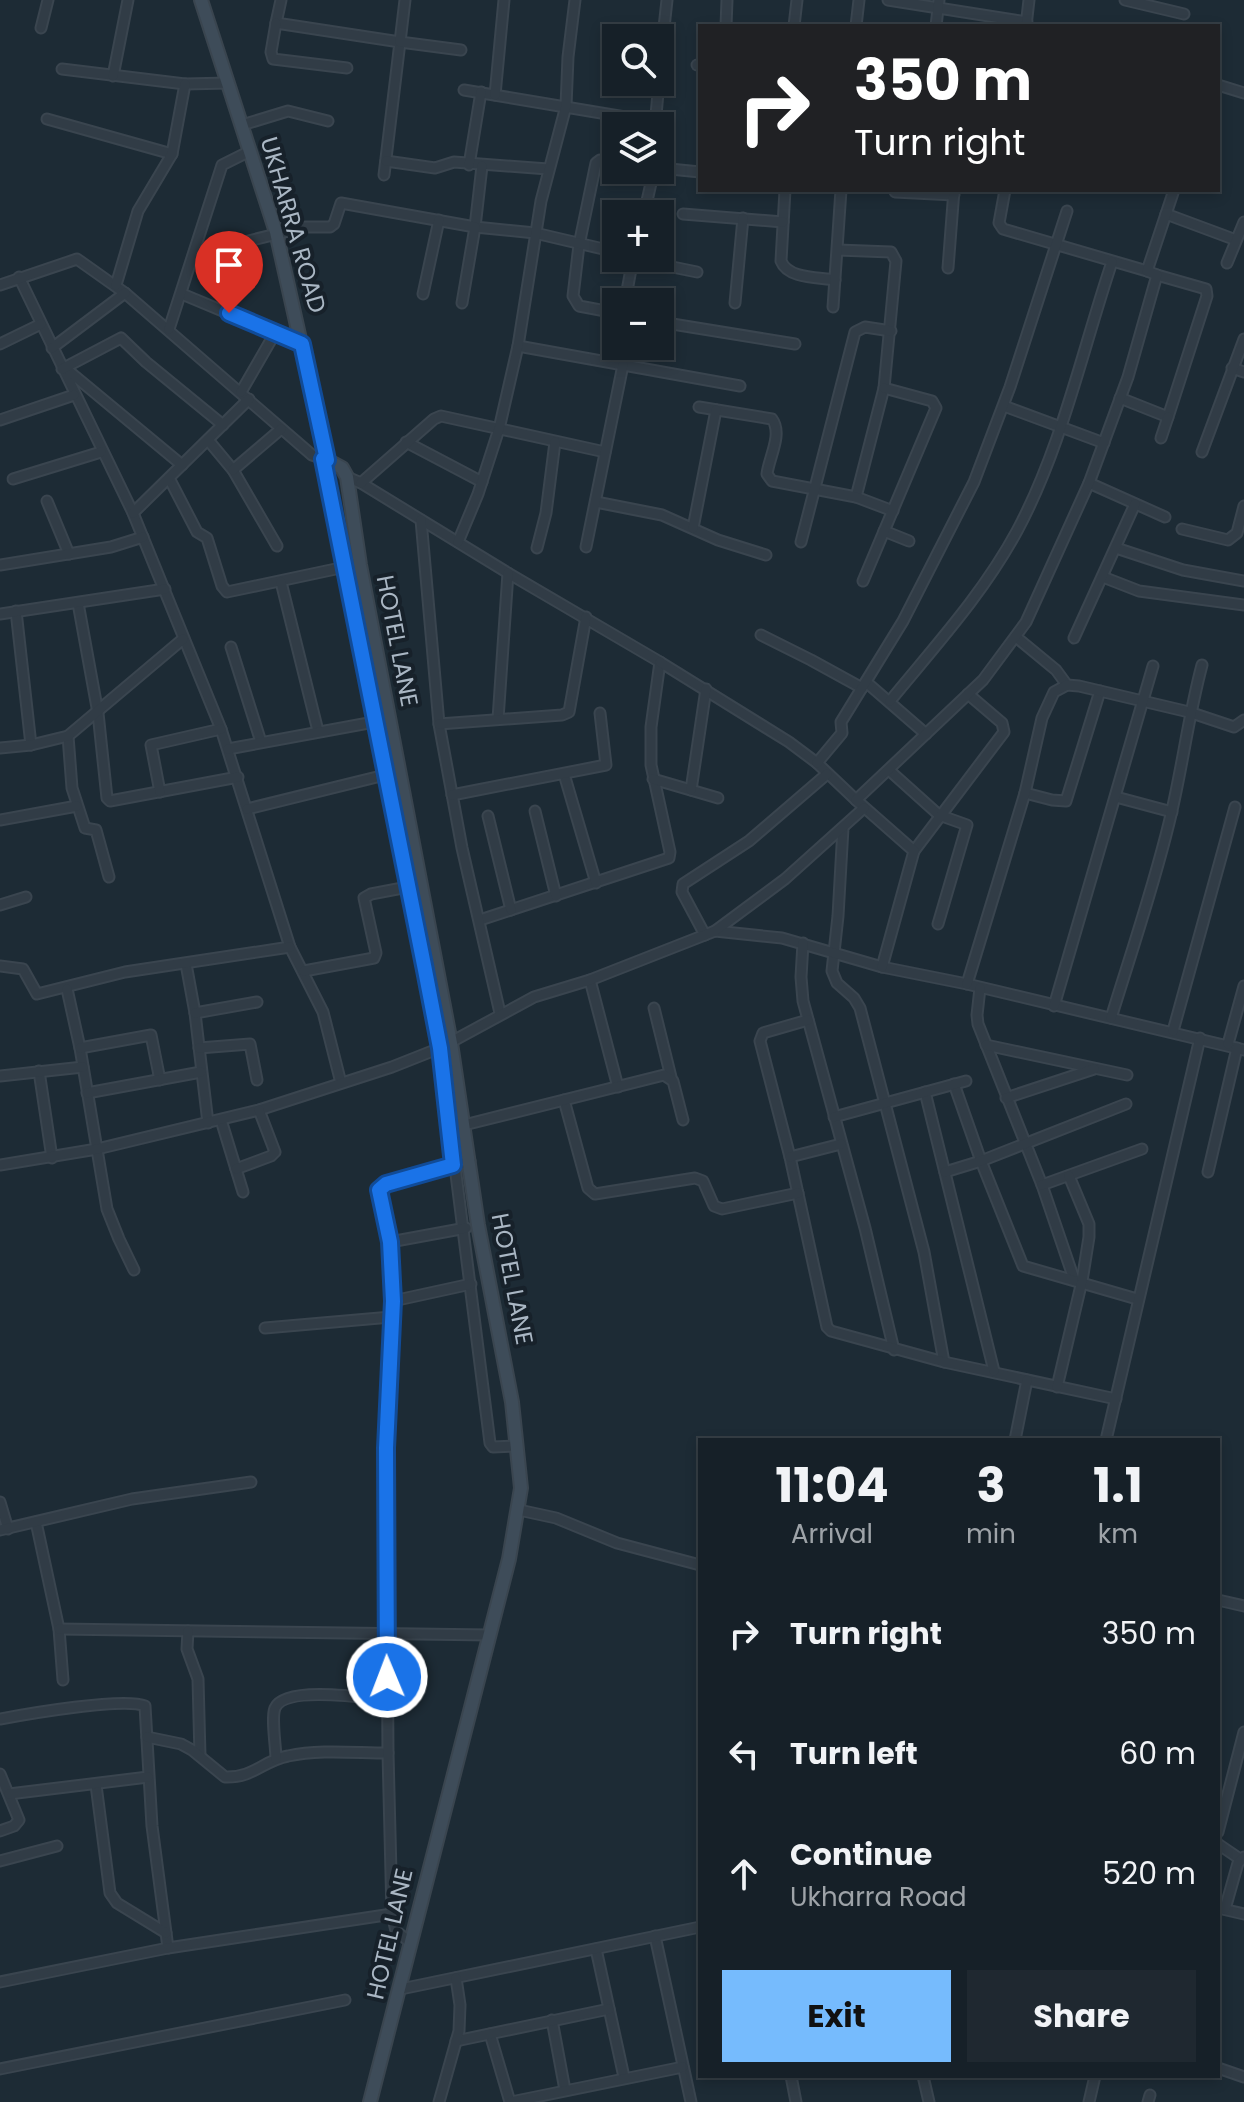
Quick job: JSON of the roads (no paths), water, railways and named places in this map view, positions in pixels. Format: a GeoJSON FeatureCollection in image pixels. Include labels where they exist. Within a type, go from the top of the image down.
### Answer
{"type":"FeatureCollection","features":[{"type":"Feature","properties":{"kind":"street"},"geometry":{"type":"LineString","coordinates":[[41,28],[48,0]]}},
{"type":"Feature","properties":{"kind":"street"},"geometry":{"type":"LineString","coordinates":[[113,76],[128,0]]}},
{"type":"Feature","properties":{"kind":"street","name":"UKHARRA ROAD"},"geometry":{"type":"LineString","coordinates":[[201,0],[276,232],[330,462]]}},
{"type":"Feature","properties":{"kind":"street"},"geometry":{"type":"LineString","coordinates":[[281,0],[271,52],[273,59],[347,68]]}},
{"type":"Feature","properties":{"kind":"street"},"geometry":{"type":"LineString","coordinates":[[384,175],[405,0]]}},
{"type":"Feature","properties":{"kind":"street"},"geometry":{"type":"LineString","coordinates":[[495,95],[504,0]]}},
{"type":"Feature","properties":{"kind":"street"},"geometry":{"type":"LineString","coordinates":[[458,542],[499,429],[518,346],[535,233],[548,169],[566,106],[575,0]]}},
{"type":"Feature","properties":{"kind":"street"},"geometry":{"type":"LineString","coordinates":[[664,24],[667,0]]}},
{"type":"Feature","properties":{"kind":"street"},"geometry":{"type":"LineString","coordinates":[[726,24],[727,0]]}},
{"type":"Feature","properties":{"kind":"street"},"geometry":{"type":"LineString","coordinates":[[794,24],[797,0]]}},
{"type":"Feature","properties":{"kind":"street"},"geometry":{"type":"LineString","coordinates":[[856,24],[859,0]]}},
{"type":"Feature","properties":{"kind":"street"},"geometry":{"type":"LineString","coordinates":[[888,0],[938,4],[1026,24],[1029,0]]}},
{"type":"Feature","properties":{"kind":"street"},"geometry":{"type":"LineString","coordinates":[[1125,0],[1184,14]]}},
{"type":"Feature","properties":{"kind":"street"},"geometry":{"type":"LineString","coordinates":[[936,24],[938,4]]}},
{"type":"Feature","properties":{"kind":"street"},"geometry":{"type":"LineString","coordinates":[[276,23],[461,50]]}},
{"type":"Feature","properties":{"kind":"street"},"geometry":{"type":"LineString","coordinates":[[62,69],[185,84],[228,83]]}},
{"type":"Feature","properties":{"kind":"street"},"geometry":{"type":"LineString","coordinates":[[116,285],[138,211],[172,154],[185,84]]}},
{"type":"Feature","properties":{"kind":"street"},"geometry":{"type":"LineString","coordinates":[[1220,86],[1244,93]]}},
{"type":"Feature","properties":{"kind":"street"},"geometry":{"type":"LineString","coordinates":[[464,90],[649,119],[656,115],[658,96]]}},
{"type":"Feature","properties":{"kind":"street"},"geometry":{"type":"LineString","coordinates":[[469,165],[481,92]]}},
{"type":"Feature","properties":{"kind":"street"},"geometry":{"type":"LineString","coordinates":[[242,125],[288,111],[328,121]]}},
{"type":"Feature","properties":{"kind":"street"},"geometry":{"type":"LineString","coordinates":[[47,119],[172,154]]}},
{"type":"Feature","properties":{"kind":"street"},"geometry":{"type":"LineString","coordinates":[[169,329],[222,165],[250,151]]}},
{"type":"Feature","properties":{"kind":"street"},"geometry":{"type":"LineString","coordinates":[[602,159],[596,163],[579,245],[573,300],[579,306],[602,310]]}},
{"type":"Feature","properties":{"kind":"street"},"geometry":{"type":"LineString","coordinates":[[386,161],[435,168],[454,162],[548,169]]}},
{"type":"Feature","properties":{"kind":"street"},"geometry":{"type":"LineString","coordinates":[[462,303],[482,166]]}},
{"type":"Feature","properties":{"kind":"street"},"geometry":{"type":"LineString","coordinates":[[674,169],[698,172]]}},
{"type":"Feature","properties":{"kind":"street"},"geometry":{"type":"LineString","coordinates":[[785,192],[781,261],[787,272],[835,280]]}},
{"type":"Feature","properties":{"kind":"street"},"geometry":{"type":"LineString","coordinates":[[833,307],[841,192]]}},
{"type":"Feature","properties":{"kind":"street"},"geometry":{"type":"LineString","coordinates":[[895,192],[954,192],[948,268]]}},
{"type":"Feature","properties":{"kind":"street"},"geometry":{"type":"LineString","coordinates":[[1005,192],[999,217],[1001,227],[1206,289],[1161,438]]}},
{"type":"Feature","properties":{"kind":"street"},"geometry":{"type":"LineString","coordinates":[[856,800],[983,680],[1036,605],[1089,483],[1120,398],[1173,192]]}},
{"type":"Feature","properties":{"kind":"street"},"geometry":{"type":"LineString","coordinates":[[236,244],[308,226],[330,227],[341,203],[475,227],[535,233],[602,249]]}},
{"type":"Feature","properties":{"kind":"street"},"geometry":{"type":"LineString","coordinates":[[817,763],[842,733],[841,722],[903,621],[974,482],[1004,406],[1067,211]]}},
{"type":"Feature","properties":{"kind":"street"},"geometry":{"type":"LineString","coordinates":[[683,214],[783,222]]}},
{"type":"Feature","properties":{"kind":"street"},"geometry":{"type":"LineString","coordinates":[[1166,214],[1236,240]]}},
{"type":"Feature","properties":{"kind":"street"},"geometry":{"type":"LineString","coordinates":[[735,303],[743,218]]}},
{"type":"Feature","properties":{"kind":"street"},"geometry":{"type":"LineString","coordinates":[[423,294],[439,220]]}},
{"type":"Feature","properties":{"kind":"street"},"geometry":{"type":"LineString","coordinates":[[1227,263],[1244,222]]}},
{"type":"Feature","properties":{"kind":"street"},"geometry":{"type":"LineString","coordinates":[[838,250],[891,252],[894,255],[891,331],[884,388],[856,497]]}},
{"type":"Feature","properties":{"kind":"street"},"geometry":{"type":"LineString","coordinates":[[0,285],[76,259],[116,285],[169,329],[312,455],[344,470],[347,477],[586,617],[789,742],[817,763],[914,851]]}},
{"type":"Feature","properties":{"kind":"street"},"geometry":{"type":"LineString","coordinates":[[890,701],[986,583],[1018,530],[1061,426],[1112,262]]}},
{"type":"Feature","properties":{"kind":"street"},"geometry":{"type":"LineString","coordinates":[[674,267],[697,272]]}},
{"type":"Feature","properties":{"kind":"street"},"geometry":{"type":"LineString","coordinates":[[19,277],[133,513],[221,729],[290,947],[323,1012],[341,1083]]}},
{"type":"Feature","properties":{"kind":"street"},"geometry":{"type":"LineString","coordinates":[[52,348],[125,293]]}},
{"type":"Feature","properties":{"kind":"street"},"geometry":{"type":"LineString","coordinates":[[182,294],[302,344]]}},
{"type":"Feature","properties":{"kind":"street"},"geometry":{"type":"LineString","coordinates":[[0,344],[41,324]]}},
{"type":"Feature","properties":{"kind":"street"},"geometry":{"type":"LineString","coordinates":[[674,324],[795,344]]}},
{"type":"Feature","properties":{"kind":"street"},"geometry":{"type":"LineString","coordinates":[[801,542],[855,332],[865,327],[891,331]]}},
{"type":"Feature","properties":{"kind":"street"},"geometry":{"type":"LineString","coordinates":[[133,513],[223,425],[245,395],[275,333]]}},
{"type":"Feature","properties":{"kind":"street"},"geometry":{"type":"LineString","coordinates":[[64,369],[121,338],[223,425]]}},
{"type":"Feature","properties":{"kind":"street"},"geometry":{"type":"LineString","coordinates":[[1202,452],[1244,339]]}},
{"type":"Feature","properties":{"kind":"street"},"geometry":{"type":"LineString","coordinates":[[518,346],[740,386]]}},
{"type":"Feature","properties":{"kind":"street"},"geometry":{"type":"LineString","coordinates":[[586,547],[623,365]]}},
{"type":"Feature","properties":{"kind":"street"},"geometry":{"type":"LineString","coordinates":[[1232,368],[1244,372]]}},
{"type":"Feature","properties":{"kind":"street"},"geometry":{"type":"LineString","coordinates":[[64,369],[182,465]]}},
{"type":"Feature","properties":{"kind":"street"},"geometry":{"type":"LineString","coordinates":[[863,581],[936,408],[932,401],[884,388]]}},
{"type":"Feature","properties":{"kind":"street"},"geometry":{"type":"LineString","coordinates":[[0,420],[74,395]]}},
{"type":"Feature","properties":{"kind":"street"},"geometry":{"type":"LineString","coordinates":[[1120,398],[1168,417]]}},
{"type":"Feature","properties":{"kind":"street"},"geometry":{"type":"LineString","coordinates":[[1004,406],[1104,443]]}},
{"type":"Feature","properties":{"kind":"street"},"geometry":{"type":"LineString","coordinates":[[699,407],[772,419],[777,431],[767,469],[769,478],[856,497],[893,511]]}},
{"type":"Feature","properties":{"kind":"street"},"geometry":{"type":"LineString","coordinates":[[693,528],[716,410]]}},
{"type":"Feature","properties":{"kind":"street"},"geometry":{"type":"LineString","coordinates":[[361,483],[406,442],[441,416],[605,452]]}},
{"type":"Feature","properties":{"kind":"street"},"geometry":{"type":"LineString","coordinates":[[233,470],[281,429]]}},
{"type":"Feature","properties":{"kind":"street"},"geometry":{"type":"LineString","coordinates":[[208,440],[233,470],[277,546]]}},
{"type":"Feature","properties":{"kind":"street"},"geometry":{"type":"LineString","coordinates":[[406,442],[482,482]]}},
{"type":"Feature","properties":{"kind":"street"},"geometry":{"type":"LineString","coordinates":[[537,548],[546,513],[555,442]]}},
{"type":"Feature","properties":{"kind":"street"},"geometry":{"type":"LineString","coordinates":[[13,479],[101,452]]}},
{"type":"Feature","properties":{"kind":"street"},"geometry":{"type":"LineString","coordinates":[[304,971],[374,958],[376,953],[364,898],[415,886],[374,722],[345,567],[330,462]]}},
{"type":"Feature","properties":{"kind":"street","name":"HOTEL LANE"},"geometry":{"type":"LineString","coordinates":[[347,477],[415,886],[464,1125],[462,1163],[471,1227],[503,1344],[508,1447],[521,1488],[519,1510],[483,1634],[405,1940],[401,1989],[370,2102]]}},
{"type":"Feature","properties":{"kind":"street"},"geometry":{"type":"LineString","coordinates":[[169,478],[197,532],[207,538],[224,590],[230,593],[345,567]]}},
{"type":"Feature","properties":{"kind":"street"},"geometry":{"type":"LineString","coordinates":[[1089,483],[1165,517]]}},
{"type":"Feature","properties":{"kind":"street"},"geometry":{"type":"LineString","coordinates":[[47,501],[69,554]]}},
{"type":"Feature","properties":{"kind":"street"},"geometry":{"type":"LineString","coordinates":[[596,502],[662,515],[718,540],[766,555]]}},
{"type":"Feature","properties":{"kind":"street"},"geometry":{"type":"LineString","coordinates":[[1074,638],[1135,504]]}},
{"type":"Feature","properties":{"kind":"street"},"geometry":{"type":"LineString","coordinates":[[1182,529],[1228,540],[1234,538],[1244,506]]}},
{"type":"Feature","properties":{"kind":"street"},"geometry":{"type":"LineString","coordinates":[[421,520],[439,724],[500,1013]]}},
{"type":"Feature","properties":{"kind":"street"},"geometry":{"type":"LineString","coordinates":[[884,531],[909,541]]}},
{"type":"Feature","properties":{"kind":"street"},"geometry":{"type":"LineString","coordinates":[[0,565],[111,547],[143,537]]}},
{"type":"Feature","properties":{"kind":"street"},"geometry":{"type":"LineString","coordinates":[[1116,548],[1183,570],[1244,581]]}},
{"type":"Feature","properties":{"kind":"street"},"geometry":{"type":"LineString","coordinates":[[498,719],[508,573]]}},
{"type":"Feature","properties":{"kind":"street"},"geometry":{"type":"LineString","coordinates":[[1103,577],[1139,591],[1244,605]]}},
{"type":"Feature","properties":{"kind":"street"},"geometry":{"type":"LineString","coordinates":[[281,582],[318,731]]}},
{"type":"Feature","properties":{"kind":"street"},"geometry":{"type":"LineString","coordinates":[[0,614],[165,589]]}},
{"type":"Feature","properties":{"kind":"street"},"geometry":{"type":"LineString","coordinates":[[78,603],[98,713],[107,798],[114,801],[238,777]]}},
{"type":"Feature","properties":{"kind":"street"},"geometry":{"type":"LineString","coordinates":[[16,611],[31,745]]}},
{"type":"Feature","properties":{"kind":"street"},"geometry":{"type":"LineString","coordinates":[[439,724],[569,712],[586,617]]}},
{"type":"Feature","properties":{"kind":"street"},"geometry":{"type":"LineString","coordinates":[[761,635],[864,685],[890,701],[926,734]]}},
{"type":"Feature","properties":{"kind":"street"},"geometry":{"type":"LineString","coordinates":[[1016,637],[1056,670],[1067,685]]}},
{"type":"Feature","properties":{"kind":"street"},"geometry":{"type":"LineString","coordinates":[[0,748],[31,745],[68,736],[183,639]]}},
{"type":"Feature","properties":{"kind":"street"},"geometry":{"type":"LineString","coordinates":[[231,647],[261,742]]}},
{"type":"Feature","properties":{"kind":"street"},"geometry":{"type":"LineString","coordinates":[[480,920],[670,856],[650,752],[660,662]]}},
{"type":"Feature","properties":{"kind":"street"},"geometry":{"type":"LineString","coordinates":[[1111,1018],[1159,863],[1172,812],[1189,712],[1202,665]]}},
{"type":"Feature","properties":{"kind":"street"},"geometry":{"type":"LineString","coordinates":[[1054,1006],[1153,666]]}},
{"type":"Feature","properties":{"kind":"street"},"geometry":{"type":"LineString","coordinates":[[967,984],[1025,793],[1042,718],[1054,692],[1067,685],[1189,712],[1234,727],[1244,720]]}},
{"type":"Feature","properties":{"kind":"street"},"geometry":{"type":"LineString","coordinates":[[691,790],[706,689]]}},
{"type":"Feature","properties":{"kind":"street"},"geometry":{"type":"LineString","coordinates":[[1025,793],[1066,801],[1100,691]]}},
{"type":"Feature","properties":{"kind":"street"},"geometry":{"type":"LineString","coordinates":[[882,967],[914,851],[1004,732],[1002,723],[968,694]]}},
{"type":"Feature","properties":{"kind":"street"},"geometry":{"type":"LineString","coordinates":[[452,795],[606,765],[600,713]]}},
{"type":"Feature","properties":{"kind":"street"},"geometry":{"type":"LineString","coordinates":[[228,749],[374,722]]}},
{"type":"Feature","properties":{"kind":"street"},"geometry":{"type":"LineString","coordinates":[[160,792],[151,745],[221,729]]}},
{"type":"Feature","properties":{"kind":"street"},"geometry":{"type":"LineString","coordinates":[[68,736],[77,806],[85,828],[96,830],[109,877]]}},
{"type":"Feature","properties":{"kind":"street"},"geometry":{"type":"LineString","coordinates":[[890,771],[939,815],[964,823],[967,829],[938,924]]}},
{"type":"Feature","properties":{"kind":"street"},"geometry":{"type":"LineString","coordinates":[[564,774],[596,883]]}},
{"type":"Feature","properties":{"kind":"street"},"geometry":{"type":"LineString","coordinates":[[827,774],[749,841],[683,884],[682,892],[710,933],[803,943],[834,955],[882,967],[1236,1047]]}},
{"type":"Feature","properties":{"kind":"street"},"geometry":{"type":"LineString","coordinates":[[247,809],[385,775]]}},
{"type":"Feature","properties":{"kind":"street"},"geometry":{"type":"LineString","coordinates":[[653,779],[718,798]]}},
{"type":"Feature","properties":{"kind":"street"},"geometry":{"type":"LineString","coordinates":[[1116,797],[1172,812]]}},
{"type":"Feature","properties":{"kind":"street"},"geometry":{"type":"LineString","coordinates":[[0,820],[77,806]]}},
{"type":"Feature","properties":{"kind":"street"},"geometry":{"type":"LineString","coordinates":[[1173,1031],[1235,807]]}},
{"type":"Feature","properties":{"kind":"street"},"geometry":{"type":"LineString","coordinates":[[0,1165],[97,1149],[259,1110],[446,1045],[534,997],[590,980],[710,933],[785,879],[864,808]]}},
{"type":"Feature","properties":{"kind":"street"},"geometry":{"type":"LineString","coordinates":[[535,811],[556,896]]}},
{"type":"Feature","properties":{"kind":"street"},"geometry":{"type":"LineString","coordinates":[[488,816],[511,910]]}},
{"type":"Feature","properties":{"kind":"street"},"geometry":{"type":"LineString","coordinates":[[843,828],[834,977],[860,1008],[924,1252],[944,1362]]}},
{"type":"Feature","properties":{"kind":"street"},"geometry":{"type":"LineString","coordinates":[[0,905],[26,897]]}},
{"type":"Feature","properties":{"kind":"street"},"geometry":{"type":"LineString","coordinates":[[803,943],[801,977],[808,1020],[865,1228],[894,1350]]}},
{"type":"Feature","properties":{"kind":"street"},"geometry":{"type":"LineString","coordinates":[[0,966],[23,969],[35,994],[67,989],[125,972],[290,947]]}},
{"type":"Feature","properties":{"kind":"street"},"geometry":{"type":"LineString","coordinates":[[186,964],[208,1123]]}},
{"type":"Feature","properties":{"kind":"street"},"geometry":{"type":"LineString","coordinates":[[590,980],[618,1087]]}},
{"type":"Feature","properties":{"kind":"street"},"geometry":{"type":"LineString","coordinates":[[1208,1172],[1236,1047],[1244,986]]}},
{"type":"Feature","properties":{"kind":"street"},"geometry":{"type":"LineString","coordinates":[[980,988],[977,1015],[986,1045],[1078,1280]]}},
{"type":"Feature","properties":{"kind":"street"},"geometry":{"type":"LineString","coordinates":[[67,989],[107,1209],[134,1270]]}},
{"type":"Feature","properties":{"kind":"street"},"geometry":{"type":"LineString","coordinates":[[195,1013],[257,1002]]}},
{"type":"Feature","properties":{"kind":"street"},"geometry":{"type":"LineString","coordinates":[[654,1008],[683,1120]]}},
{"type":"Feature","properties":{"kind":"street"},"geometry":{"type":"LineString","coordinates":[[808,1020],[761,1036],[827,1327],[831,1331],[894,1350],[1116,1399]]}},
{"type":"Feature","properties":{"kind":"street"},"geometry":{"type":"LineString","coordinates":[[80,1048],[151,1035],[160,1080]]}},
{"type":"Feature","properties":{"kind":"street"},"geometry":{"type":"LineString","coordinates":[[1106,1438],[1200,1038]]}},
{"type":"Feature","properties":{"kind":"street"},"geometry":{"type":"LineString","coordinates":[[199,1048],[250,1044],[257,1080]]}},
{"type":"Feature","properties":{"kind":"street"},"geometry":{"type":"LineString","coordinates":[[405,1940],[393,1926],[392,1914],[386,1448],[393,1301],[390,1242],[380,1187],[462,1163],[446,1045]]}},
{"type":"Feature","properties":{"kind":"street"},"geometry":{"type":"LineString","coordinates":[[986,1045],[1127,1075]]}},
{"type":"Feature","properties":{"kind":"street"},"geometry":{"type":"LineString","coordinates":[[0,1076],[83,1067]]}},
{"type":"Feature","properties":{"kind":"street"},"geometry":{"type":"LineString","coordinates":[[1006,1098],[1097,1068]]}},
{"type":"Feature","properties":{"kind":"street"},"geometry":{"type":"LineString","coordinates":[[39,1071],[52,1158]]}},
{"type":"Feature","properties":{"kind":"street"},"geometry":{"type":"LineString","coordinates":[[87,1093],[201,1072]]}},
{"type":"Feature","properties":{"kind":"street"},"geometry":{"type":"LineString","coordinates":[[464,1125],[664,1075],[671,1077]]}},
{"type":"Feature","properties":{"kind":"street"},"geometry":{"type":"LineString","coordinates":[[834,1117],[966,1081]]}},
{"type":"Feature","properties":{"kind":"street"},"geometry":{"type":"LineString","coordinates":[[954,1084],[1023,1266],[1137,1299]]}},
{"type":"Feature","properties":{"kind":"street"},"geometry":{"type":"LineString","coordinates":[[925,1092],[994,1371]]}},
{"type":"Feature","properties":{"kind":"street"},"geometry":{"type":"LineString","coordinates":[[564,1100],[588,1188],[595,1194],[695,1178],[703,1181],[714,1206],[722,1209],[798,1193]]}},
{"type":"Feature","properties":{"kind":"street"},"geometry":{"type":"LineString","coordinates":[[945,1172],[1126,1104]]}},
{"type":"Feature","properties":{"kind":"street"},"geometry":{"type":"LineString","coordinates":[[236,1169],[275,1152],[259,1110]]}},
{"type":"Feature","properties":{"kind":"street"},"geometry":{"type":"LineString","coordinates":[[221,1120],[243,1192]]}},
{"type":"Feature","properties":{"kind":"street"},"geometry":{"type":"LineString","coordinates":[[790,1157],[841,1144]]}},
{"type":"Feature","properties":{"kind":"street"},"geometry":{"type":"LineString","coordinates":[[1042,1185],[1142,1149]]}},
{"type":"Feature","properties":{"kind":"street"},"geometry":{"type":"LineString","coordinates":[[1057,1387],[1078,1280],[1088,1246],[1089,1224],[1069,1176]]}},
{"type":"Feature","properties":{"kind":"street"},"geometry":{"type":"LineString","coordinates":[[390,1242],[471,1227],[471,1284],[490,1443],[493,1447],[508,1447]]}},
{"type":"Feature","properties":{"kind":"street"},"geometry":{"type":"LineString","coordinates":[[393,1301],[471,1284]]}},
{"type":"Feature","properties":{"kind":"street"},"geometry":{"type":"LineString","coordinates":[[265,1328],[391,1317]]}},
{"type":"Feature","properties":{"kind":"street"},"geometry":{"type":"LineString","coordinates":[[1015,1438],[1027,1380]]}},
{"type":"Feature","properties":{"kind":"street"},"geometry":{"type":"LineString","coordinates":[[0,1502],[4,1530],[132,1499],[251,1482]]}},
{"type":"Feature","properties":{"kind":"street"},"geometry":{"type":"LineString","coordinates":[[519,1510],[535,1512],[617,1543],[698,1564]]}},
{"type":"Feature","properties":{"kind":"street"},"geometry":{"type":"LineString","coordinates":[[36,1522],[59,1629],[63,1680]]}},
{"type":"Feature","properties":{"kind":"street"},"geometry":{"type":"LineString","coordinates":[[1220,1600],[1244,1606]]}},
{"type":"Feature","properties":{"kind":"street"},"geometry":{"type":"LineString","coordinates":[[59,1629],[483,1634]]}},
{"type":"Feature","properties":{"kind":"street"},"geometry":{"type":"LineString","coordinates":[[188,1631],[187,1649],[198,1679],[200,1756]]}},
{"type":"Feature","properties":{"kind":"street"},"geometry":{"type":"LineString","coordinates":[[276,1759],[274,1714],[280,1701],[310,1694],[387,1700]]}},
{"type":"Feature","properties":{"kind":"street"},"geometry":{"type":"LineString","coordinates":[[0,1719],[60,1710],[139,1703],[145,1706],[148,1777],[168,1948]]}},
{"type":"Feature","properties":{"kind":"street"},"geometry":{"type":"LineString","coordinates":[[1220,1824],[1244,1732]]}},
{"type":"Feature","properties":{"kind":"street"},"geometry":{"type":"LineString","coordinates":[[147,1737],[181,1744],[225,1777],[249,1775],[276,1759],[315,1752],[388,1753]]}},
{"type":"Feature","properties":{"kind":"street"},"geometry":{"type":"LineString","coordinates":[[0,1774],[18,1815],[18,1824],[0,1831]]}},
{"type":"Feature","properties":{"kind":"street"},"geometry":{"type":"LineString","coordinates":[[9,1794],[148,1777]]}},
{"type":"Feature","properties":{"kind":"street"},"geometry":{"type":"LineString","coordinates":[[96,1785],[110,1893],[117,1903],[166,1933]]}},
{"type":"Feature","properties":{"kind":"street"},"geometry":{"type":"LineString","coordinates":[[1220,1845],[1242,1858],[1222,1908],[1244,1914]]}},
{"type":"Feature","properties":{"kind":"street"},"geometry":{"type":"LineString","coordinates":[[0,1861],[57,1846]]}},
{"type":"Feature","properties":{"kind":"street"},"geometry":{"type":"LineString","coordinates":[[0,1982],[168,1948],[392,1914]]}},
{"type":"Feature","properties":{"kind":"street"},"geometry":{"type":"LineString","coordinates":[[401,1989],[698,1927]]}},
{"type":"Feature","properties":{"kind":"street"},"geometry":{"type":"LineString","coordinates":[[655,1936],[691,2102]]}},
{"type":"Feature","properties":{"kind":"street"},"geometry":{"type":"LineString","coordinates":[[596,1949],[624,2077]]}},
{"type":"Feature","properties":{"kind":"street"},"geometry":{"type":"LineString","coordinates":[[439,2102],[460,2016],[456,1978]]}},
{"type":"Feature","properties":{"kind":"street"},"geometry":{"type":"LineString","coordinates":[[0,2069],[345,2000]]}},
{"type":"Feature","properties":{"kind":"street"},"geometry":{"type":"LineString","coordinates":[[456,2041],[609,2009]]}},
{"type":"Feature","properties":{"kind":"street"},"geometry":{"type":"LineString","coordinates":[[552,2020],[565,2090]]}},
{"type":"Feature","properties":{"kind":"street"},"geometry":{"type":"LineString","coordinates":[[490,2034],[510,2102],[683,2067]]}},
{"type":"Feature","properties":{"kind":"street"},"geometry":{"type":"LineString","coordinates":[[1220,2069],[1244,2077]]}},
{"type":"Feature","properties":{"kind":"street"},"geometry":{"type":"LineString","coordinates":[[791,2078],[796,2102]]}},
{"type":"Feature","properties":{"kind":"street"},"geometry":{"type":"LineString","coordinates":[[923,2078],[929,2102]]}},
{"type":"Feature","properties":{"kind":"street"},"geometry":{"type":"LineString","coordinates":[[1089,2102],[1095,2078]]}}]}
